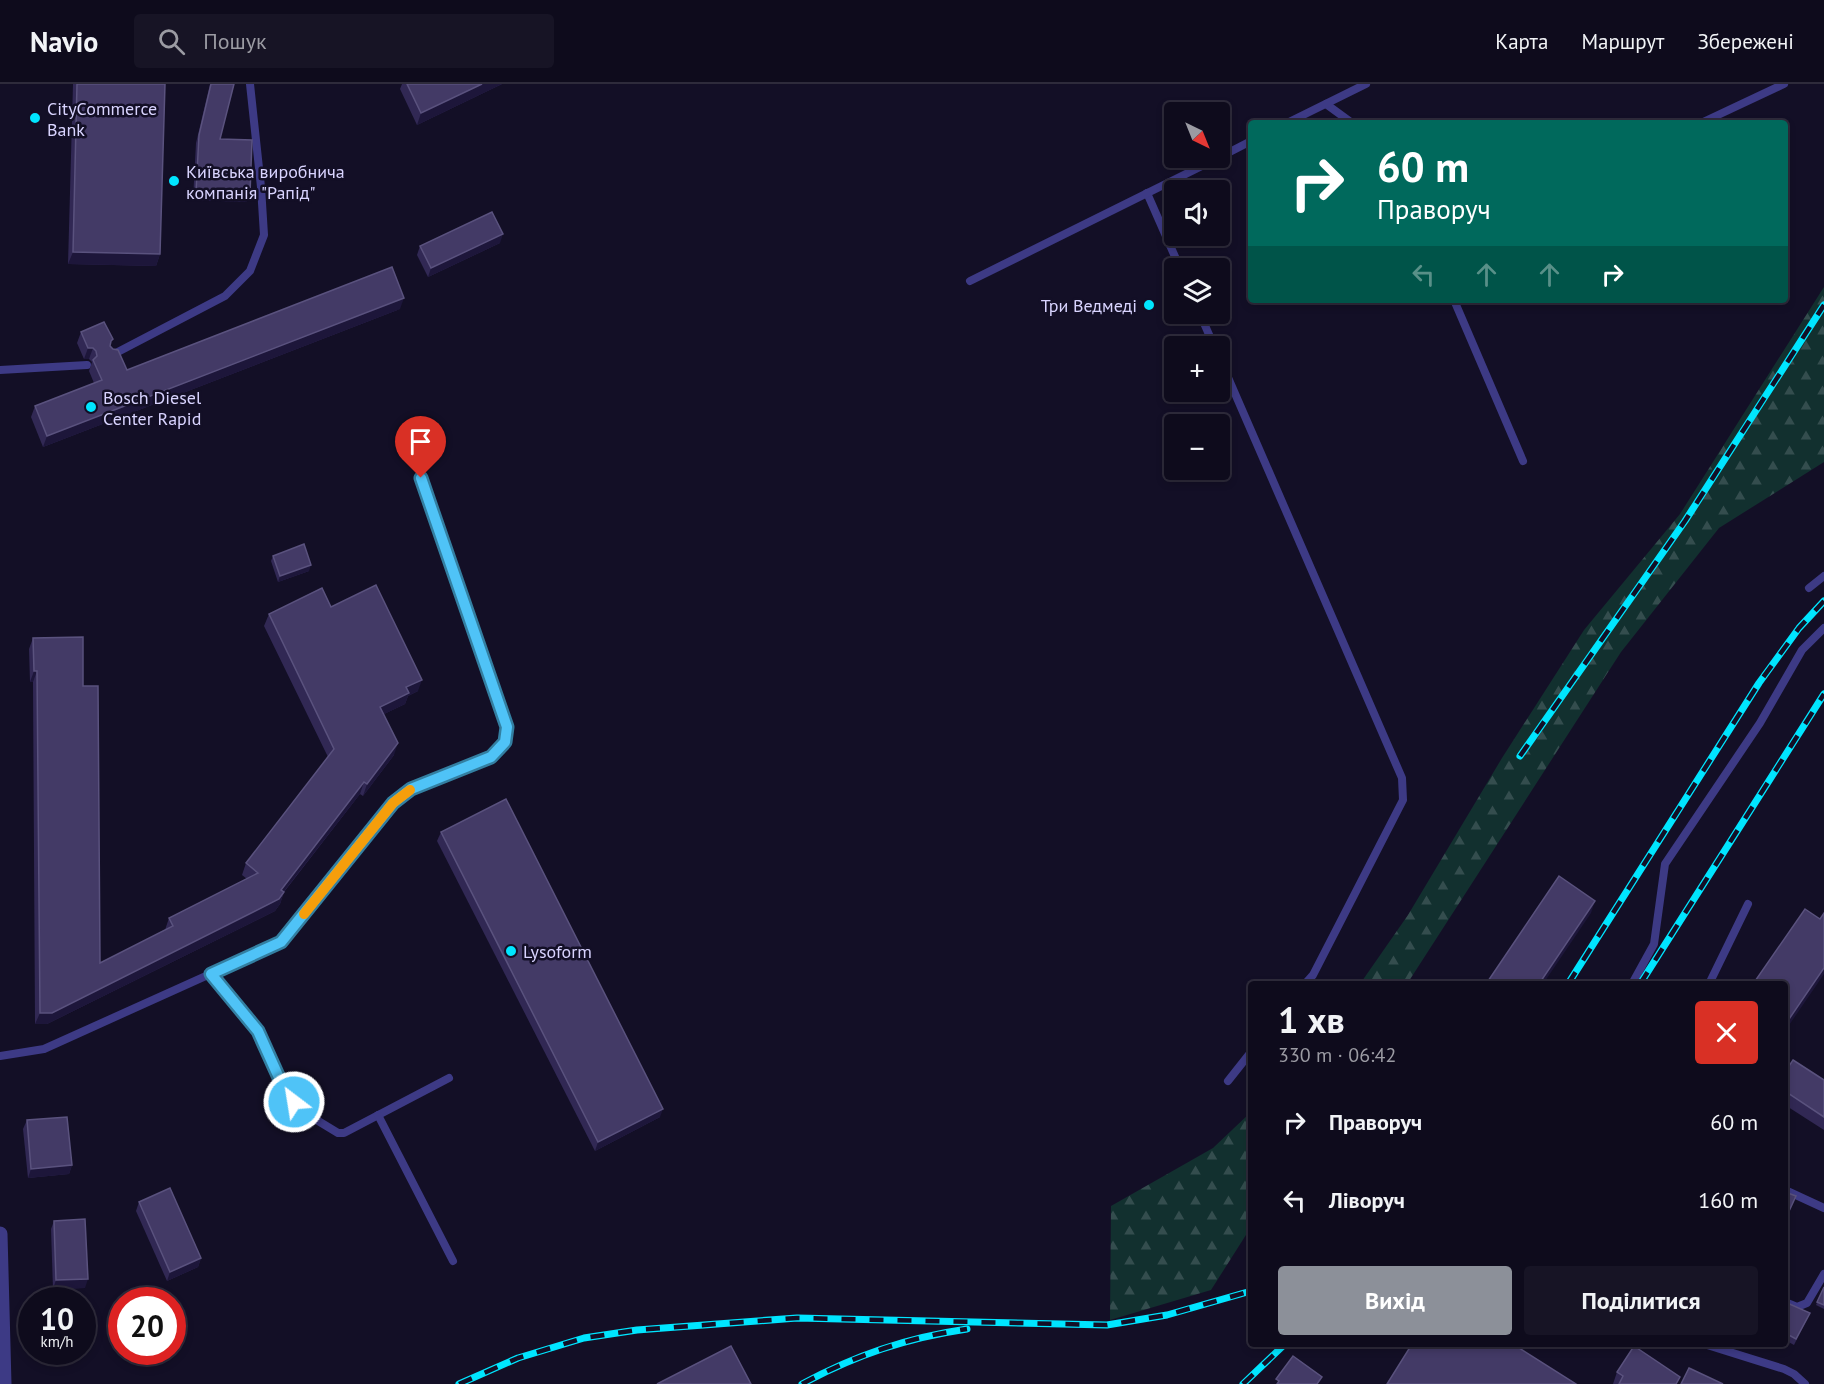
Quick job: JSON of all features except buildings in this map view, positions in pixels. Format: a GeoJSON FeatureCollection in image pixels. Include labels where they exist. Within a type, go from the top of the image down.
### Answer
{"type":"FeatureCollection","features":[{"type":"Feature","properties":{"kind":"street"},"geometry":{"type":"LineString","coordinates":[[0,1234],[4,1384]]}},
{"type":"Feature","properties":{"kind":"lane"},"geometry":{"type":"LineString","coordinates":[[112,355],[225,296],[250,271],[264,235],[250,84]]}},
{"type":"Feature","properties":{"kind":"lane"},"geometry":{"type":"LineString","coordinates":[[1293,120],[1366,84]]}},
{"type":"Feature","properties":{"kind":"lane"},"geometry":{"type":"LineString","coordinates":[[1707,120],[1784,84]]}},
{"type":"Feature","properties":{"kind":"lane"},"geometry":{"type":"LineString","coordinates":[[1326,104],[1348,120]]}},
{"type":"Feature","properties":{"kind":"lane"},"geometry":{"type":"LineString","coordinates":[[1230,152],[1248,142]]}},
{"type":"Feature","properties":{"kind":"lane"},"geometry":{"type":"LineString","coordinates":[[970,281],[1197,168]]}},
{"type":"Feature","properties":{"kind":"lane"},"geometry":{"type":"LineString","coordinates":[[1147,193],[1176,258]]}},
{"type":"Feature","properties":{"kind":"lane"},"geometry":{"type":"LineString","coordinates":[[1455,303],[1523,461]]}},
{"type":"Feature","properties":{"kind":"lane"},"geometry":{"type":"LineString","coordinates":[[0,370],[87,365]]}},
{"type":"Feature","properties":{"kind":"lane"},"geometry":{"type":"LineString","coordinates":[[1230,382],[1402,778],[1404,790],[1403,800],[1313,975],[1308,981]]}},
{"type":"Feature","properties":{"kind":"lane"},"geometry":{"type":"LineString","coordinates":[[0,1056],[44,1049],[281,942],[393,803],[411,789],[491,757],[505,742],[507,727],[421,478]]}},
{"type":"Feature","properties":{"kind":"lane"},"geometry":{"type":"LineString","coordinates":[[1809,588],[1824,576]]}},
{"type":"Feature","properties":{"kind":"lane"},"geometry":{"type":"LineString","coordinates":[[1634,981],[1654,944],[1665,864],[1760,723],[1802,650],[1824,628]]}},
{"type":"Feature","properties":{"kind":"lane"},"geometry":{"type":"LineString","coordinates":[[1710,981],[1748,904]]}},
{"type":"Feature","properties":{"kind":"lane"},"geometry":{"type":"LineString","coordinates":[[211,974],[258,1031],[285,1091],[310,1116],[341,1133],[449,1078]]}},
{"type":"Feature","properties":{"kind":"lane"},"geometry":{"type":"LineString","coordinates":[[1228,1080],[1248,1056]]}},
{"type":"Feature","properties":{"kind":"lane"},"geometry":{"type":"LineString","coordinates":[[378,1115],[453,1261]]}},
{"type":"Feature","properties":{"kind":"lane"},"geometry":{"type":"LineString","coordinates":[[1788,1191],[1824,1208]]}},
{"type":"Feature","properties":{"kind":"lane"},"geometry":{"type":"LineString","coordinates":[[1788,1303],[1797,1307],[1808,1303],[1824,1274]]}},
{"type":"Feature","properties":{"kind":"lane"},"geometry":{"type":"LineString","coordinates":[[1714,1347],[1784,1369],[1805,1384]]}},
{"type":"Feature","properties":{"kind":"green space"},"geometry":{"type":"Polygon","coordinates":[[[1824,287],[1824,462],[1719,528],[1621,652],[1409,981],[1362,981],[1408,915],[1502,758],[1584,630],[1680,514],[1824,287]]]}},
{"type":"Feature","properties":{"kind":"green space"},"geometry":{"type":"Polygon","coordinates":[[[1248,1115],[1248,1232],[1211,1290],[1110,1320],[1111,1206],[1213,1148],[1248,1115]]]}},
{"type":"Feature","properties":{"kind":"railway"},"geometry":{"type":"LineString","coordinates":[[1520,756],[1685,521],[1824,305]]}},
{"type":"Feature","properties":{"kind":"railway"},"geometry":{"type":"LineString","coordinates":[[1570,981],[1759,683],[1799,628],[1824,601]]}},
{"type":"Feature","properties":{"kind":"railway"},"geometry":{"type":"LineString","coordinates":[[1642,981],[1824,694]]}},
{"type":"Feature","properties":{"kind":"railway"},"geometry":{"type":"LineString","coordinates":[[459,1384],[518,1358],[584,1338],[637,1330],[797,1318],[1107,1325],[1167,1315],[1248,1292]]}},
{"type":"Feature","properties":{"kind":"railway"},"geometry":{"type":"LineString","coordinates":[[802,1384],[842,1364],[882,1349],[923,1337],[967,1329]]}},
{"type":"Feature","properties":{"kind":"railway"},"geometry":{"type":"LineString","coordinates":[[1243,1384],[1282,1347]]}},
{"type":"Feature","properties":{"kind":"slow traffic"},"geometry":{"type":"LineString","coordinates":[[304,914],[393,803],[410,790]]}},
{"type":"Feature","properties":{"kind":"place","name":"CityCommerce Bank"},"geometry":{"type":"Point","coordinates":[35,118]}},
{"type":"Feature","properties":{"kind":"place","name":"Київська виробнича компанія \"Рапід\""},"geometry":{"type":"Point","coordinates":[174,181]}},
{"type":"Feature","properties":{"kind":"place","name":"Три Ведмеді"},"geometry":{"type":"Point","coordinates":[1149,305]}},
{"type":"Feature","properties":{"kind":"place","name":"Bosch Diesel Center Rapid"},"geometry":{"type":"Point","coordinates":[91,407]}},
{"type":"Feature","properties":{"kind":"place","name":"Lysoform"},"geometry":{"type":"Point","coordinates":[511,951]}},
{"type":"Feature","properties":{"kind":"route"},"geometry":{"type":"LineString","coordinates":[[294,1102],[285,1091],[258,1031],[211,974],[281,942],[393,803],[411,789],[491,757],[505,742],[507,727],[421,478]]}}]}
